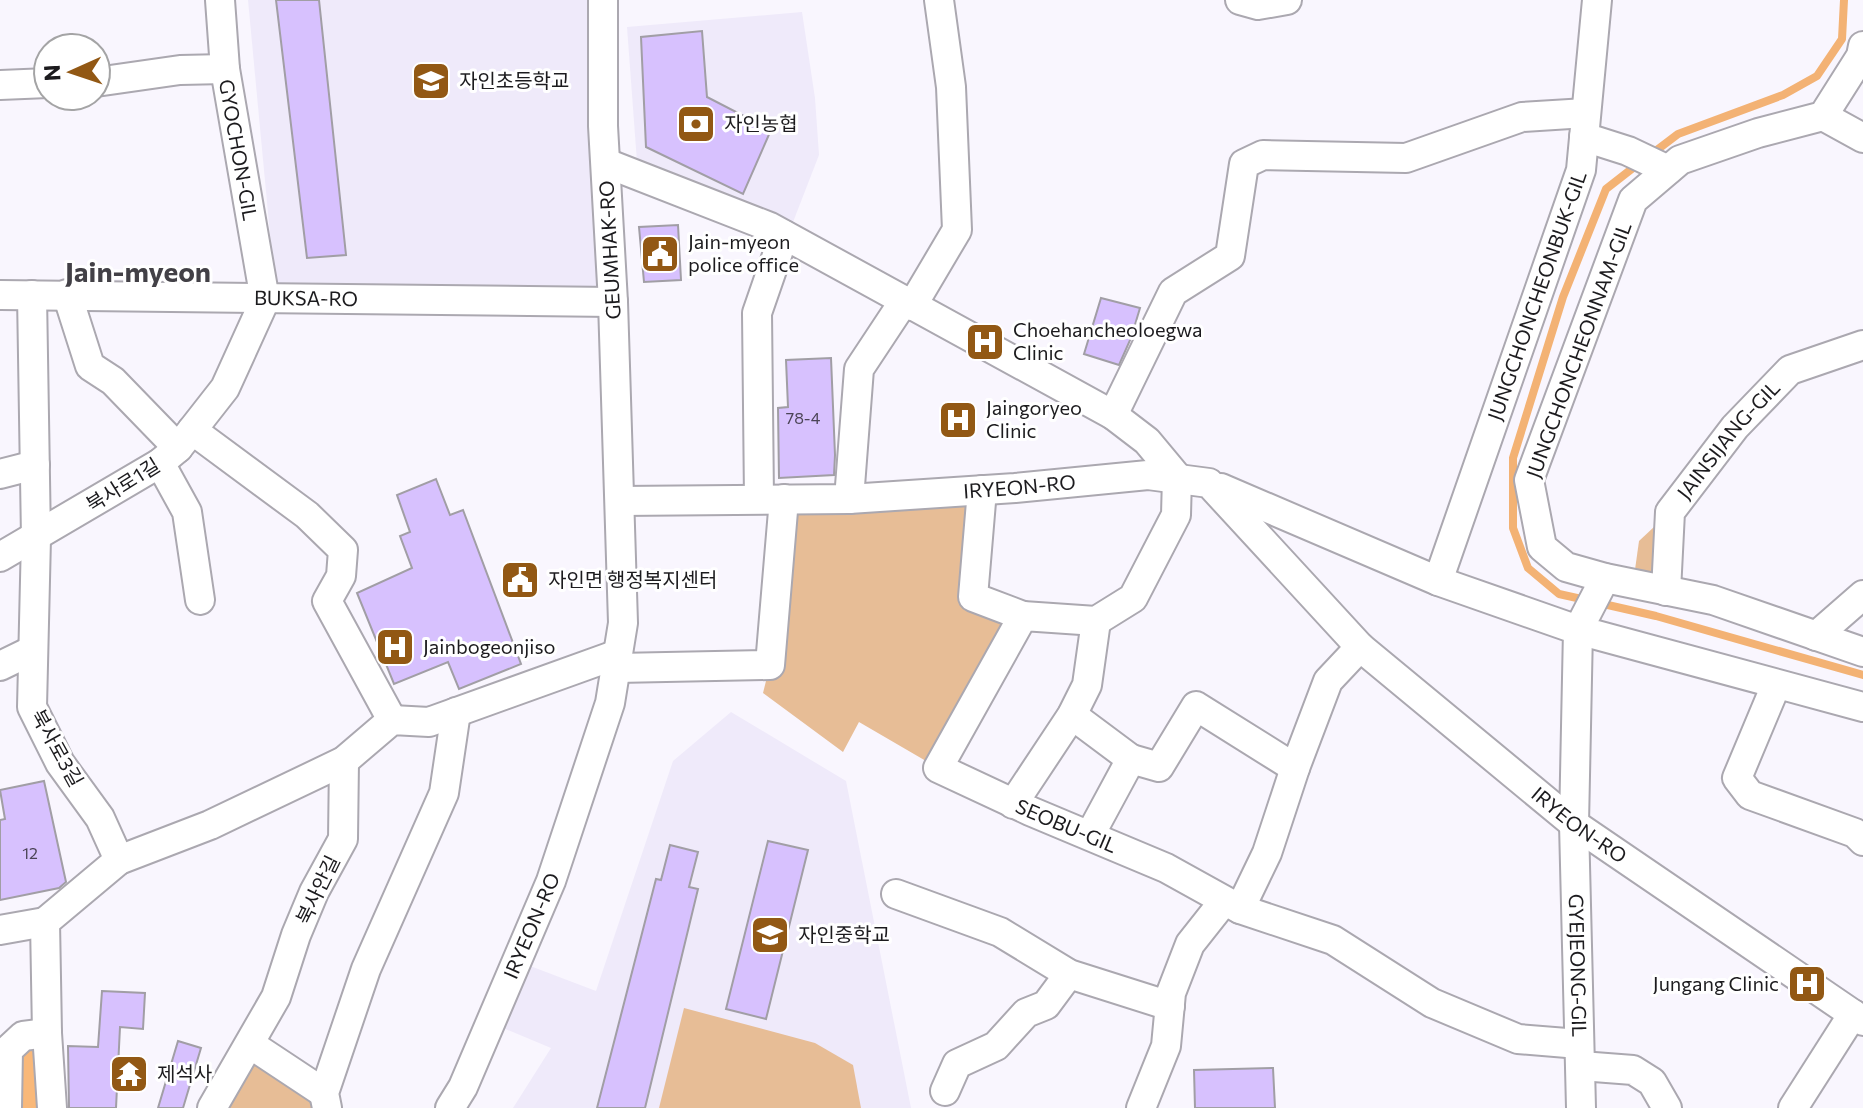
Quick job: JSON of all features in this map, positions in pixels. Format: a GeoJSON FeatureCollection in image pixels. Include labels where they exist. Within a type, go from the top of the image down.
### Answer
{"type":"FeatureCollection","features":[{"type":"Feature","properties":{"kind":"street","name":"GYOCHON-GIL"},"geometry":{"type":"LineString","coordinates":[[220,0],[225,69],[265,300]]}},
{"type":"Feature","properties":{"kind":"street","name":"GEUMHAK-RO"},"geometry":{"type":"LineString","coordinates":[[603,0],[603,126],[620,501]]}},
{"type":"Feature","properties":{"kind":"street"},"geometry":{"type":"LineString","coordinates":[[849,499],[859,369],[908,304],[957,230],[951,87],[939,0]]}},
{"type":"Feature","properties":{"kind":"street"},"geometry":{"type":"LineString","coordinates":[[1240,0],[1258,5],[1287,0]]}},
{"type":"Feature","properties":{"kind":"street","name":"JUNGCHONCHEONBUK-GIL"},"geometry":{"type":"LineString","coordinates":[[1438,581],[1581,170],[1597,0]]}},
{"type":"Feature","properties":{"kind":"street"},"geometry":{"type":"LineString","coordinates":[[1862,53],[1823,116],[1863,138]]}},
{"type":"Feature","properties":{"kind":"street"},"geometry":{"type":"LineString","coordinates":[[112,80],[180,70],[225,69]]}},
{"type":"Feature","properties":{"kind":"street"},"geometry":{"type":"LineString","coordinates":[[0,85],[32,84]]}},
{"type":"Feature","properties":{"kind":"street","name":"JUNGCHONCHEONNAM-GIL"},"geometry":{"type":"LineString","coordinates":[[1823,116],[1758,133],[1680,160],[1633,200],[1529,480],[1542,547],[1566,567],[1713,600],[1863,652]]}},
{"type":"Feature","properties":{"kind":"street"},"geometry":{"type":"LineString","coordinates":[[1113,415],[1173,292],[1230,256],[1244,164],[1263,155],[1406,158],[1522,117],[1585,125],[1668,170]]}},
{"type":"Feature","properties":{"kind":"street"},"geometry":{"type":"LineString","coordinates":[[606,163],[784,235],[1113,415],[1147,441],[1177,477],[1176,515],[1133,598],[1096,621],[1023,616],[973,597],[982,490]]}},
{"type":"Feature","properties":{"kind":"street"},"geometry":{"type":"LineString","coordinates":[[0,930],[45,922],[119,860],[210,825],[344,761],[392,720],[429,722],[618,661],[770,665],[771,499],[757,313],[784,235]]}},
{"type":"Feature","properties":{"kind":"street"},"geometry":{"type":"LineString","coordinates":[[67,294],[90,366],[113,381],[177,447],[307,515],[343,550],[341,576],[327,601],[392,720]]}},
{"type":"Feature","properties":{"kind":"street","name":"BUKSA-RO"},"geometry":{"type":"LineString","coordinates":[[0,295],[613,302]]}},
{"type":"Feature","properties":{"kind":"street","name":"북사로3길"},"geometry":{"type":"LineString","coordinates":[[32,295],[36,538],[32,707],[60,763],[100,818],[119,860]]}},
{"type":"Feature","properties":{"kind":"street","name":"북사로1길"},"geometry":{"type":"LineString","coordinates":[[0,557],[36,538],[177,447],[225,388],[265,300]]}},
{"type":"Feature","properties":{"kind":"street","name":"JAINSIJANG-GIL"},"geometry":{"type":"LineString","coordinates":[[1666,591],[1670,512],[1735,427],[1790,370],[1863,345]]}},
{"type":"Feature","properties":{"kind":"street"},"geometry":{"type":"LineString","coordinates":[[177,447],[200,600]]}},
{"type":"Feature","properties":{"kind":"street"},"geometry":{"type":"LineString","coordinates":[[0,474],[35,465]]}},
{"type":"Feature","properties":{"kind":"street","name":"IRYEON-RO"},"geometry":{"type":"LineString","coordinates":[[450,1108],[463,1087],[551,881],[610,703],[623,623],[620,501],[849,499],[1148,475],[1209,483],[1360,647],[1574,824],[1860,1017]]}},
{"type":"Feature","properties":{"kind":"street"},"geometry":{"type":"LineString","coordinates":[[1209,483],[1438,581],[1578,630],[1863,707]]}},
{"type":"Feature","properties":{"kind":"street"},"geometry":{"type":"LineString","coordinates":[[1578,630],[1605,578]]}},
{"type":"Feature","properties":{"kind":"street"},"geometry":{"type":"LineString","coordinates":[[1816,636],[1863,595]]}},
{"type":"Feature","properties":{"kind":"street","name":"SEOBU-GIL"},"geometry":{"type":"LineString","coordinates":[[1023,616],[938,768],[1013,804],[1166,868],[1232,905],[1333,940],[1432,1003],[1518,1039],[1633,1070],[1652,1082],[1667,1108]]}},
{"type":"Feature","properties":{"kind":"street"},"geometry":{"type":"LineString","coordinates":[[1013,804],[1072,715],[1087,685],[1096,621]]}},
{"type":"Feature","properties":{"kind":"street","name":"GYEJEONG-GIL"},"geometry":{"type":"LineString","coordinates":[[1578,630],[1574,824],[1581,1108]]}},
{"type":"Feature","properties":{"kind":"street"},"geometry":{"type":"LineString","coordinates":[[1141,1108],[1166,1046],[1171,993],[1190,944],[1232,905],[1267,853],[1328,681],[1360,647]]}},
{"type":"Feature","properties":{"kind":"street"},"geometry":{"type":"LineString","coordinates":[[0,666],[33,650]]}},
{"type":"Feature","properties":{"kind":"street"},"geometry":{"type":"LineString","coordinates":[[1776,685],[1737,778],[1750,795],[1855,833],[1863,841]]}},
{"type":"Feature","properties":{"kind":"street"},"geometry":{"type":"LineString","coordinates":[[1072,715],[1131,759],[1159,767],[1196,706],[1295,768]]}},
{"type":"Feature","properties":{"kind":"street"},"geometry":{"type":"LineString","coordinates":[[250,1044],[326,1101],[366,969],[444,793],[456,712]]}},
{"type":"Feature","properties":{"kind":"street"},"geometry":{"type":"LineString","coordinates":[[1090,835],[1131,759]]}},
{"type":"Feature","properties":{"kind":"street","name":"북사안길"},"geometry":{"type":"LineString","coordinates":[[212,1108],[276,997],[314,892],[343,839],[344,761]]}},
{"type":"Feature","properties":{"kind":"street"},"geometry":{"type":"LineString","coordinates":[[896,894],[1000,932],[1069,974],[1170,1006]]}},
{"type":"Feature","properties":{"kind":"street"},"geometry":{"type":"LineString","coordinates":[[45,922],[52,1108]]}},
{"type":"Feature","properties":{"kind":"street"},"geometry":{"type":"LineString","coordinates":[[945,1091],[957,1064],[996,1046],[1026,1013],[1046,1005],[1069,974]]}},
{"type":"Feature","properties":{"kind":"street"},"geometry":{"type":"LineString","coordinates":[[1793,1108],[1860,1017]]}},
{"type":"Feature","properties":{"kind":"street"},"geometry":{"type":"LineString","coordinates":[[7,1108],[8,1050],[23,1036],[47,1033]]}},
{"type":"Feature","properties":{"kind":"shaded area","name":"자인초등학교"},"geometry":{"type":"Polygon","coordinates":[[[248,0],[605,0],[613,302],[276,298],[248,0]]]}},
{"type":"Feature","properties":{"kind":"shaded area"},"geometry":{"type":"Polygon","coordinates":[[[802,12],[815,98],[819,155],[788,235],[637,162],[627,27],[802,12]]]}},
{"type":"Feature","properties":{"kind":"shaded area"},"geometry":{"type":"Polygon","coordinates":[[[982,490],[973,597],[1023,616],[938,768],[859,722],[843,752],[763,693],[770,665],[784,499],[982,490]]]}},
{"type":"Feature","properties":{"kind":"shaded area"},"geometry":{"type":"Polygon","coordinates":[[[1670,512],[1666,591],[1633,584],[1639,541],[1670,512]]]}},
{"type":"Feature","properties":{"kind":"shaded area"},"geometry":{"type":"Polygon","coordinates":[[[731,712],[846,781],[911,1108],[513,1108],[551,1048],[491,1023],[517,961],[596,991],[673,761],[731,712]]]}},
{"type":"Feature","properties":{"kind":"shaded area"},"geometry":{"type":"Polygon","coordinates":[[[684,1008],[815,1043],[853,1065],[861,1108],[659,1108],[684,1008]]]}},
{"type":"Feature","properties":{"kind":"shaded area"},"geometry":{"type":"Polygon","coordinates":[[[47,1033],[52,1108],[7,1108],[8,1050],[47,1033]]]}},
{"type":"Feature","properties":{"kind":"shaded area"},"geometry":{"type":"Polygon","coordinates":[[[250,1044],[327,1108],[212,1108],[250,1044]]]}},
{"type":"Feature","properties":{"kind":"building"},"geometry":{"type":"Polygon","coordinates":[[[276,0],[319,0],[346,255],[307,258],[276,0]]]}},
{"type":"Feature","properties":{"kind":"building"},"geometry":{"type":"Polygon","coordinates":[[[702,31],[707,97],[771,130],[743,194],[646,147],[641,37],[702,31]]]}},
{"type":"Feature","properties":{"kind":"building","name":"Jain-myeon police office"},"geometry":{"type":"Polygon","coordinates":[[[678,225],[681,280],[644,282],[639,227],[678,225]]]}},
{"type":"Feature","properties":{"kind":"building"},"geometry":{"type":"Polygon","coordinates":[[[1101,298],[1140,308],[1119,365],[1084,354],[1101,298]]]}},
{"type":"Feature","properties":{"kind":"building"},"geometry":{"type":"Polygon","coordinates":[[[831,358],[834,475],[779,478],[778,408],[788,407],[786,360],[831,358]]]}},
{"type":"Feature","properties":{"kind":"building"},"geometry":{"type":"Polygon","coordinates":[[[436,479],[450,515],[463,510],[521,664],[459,689],[448,662],[394,684],[357,593],[412,568],[400,536],[410,532],[397,495],[436,479]]]}},
{"type":"Feature","properties":{"kind":"building"},"geometry":{"type":"Polygon","coordinates":[[[44,781],[66,882],[59,888],[0,900],[0,820],[5,819],[0,790],[44,781]]]}},
{"type":"Feature","properties":{"kind":"building"},"geometry":{"type":"Polygon","coordinates":[[[768,841],[808,850],[766,1019],[726,1009],[768,841]]]}},
{"type":"Feature","properties":{"kind":"building"},"geometry":{"type":"Polygon","coordinates":[[[670,845],[698,852],[689,887],[698,889],[645,1108],[597,1108],[656,879],[661,880],[670,845]]]}},
{"type":"Feature","properties":{"kind":"building"},"geometry":{"type":"Polygon","coordinates":[[[102,991],[145,993],[143,1029],[120,1027],[116,1108],[69,1108],[68,1046],[98,1047],[102,991]]]}},
{"type":"Feature","properties":{"kind":"building"},"geometry":{"type":"Polygon","coordinates":[[[178,1041],[201,1048],[183,1108],[158,1108],[178,1041]]]}},
{"type":"Feature","properties":{"kind":"building"},"geometry":{"type":"Polygon","coordinates":[[[1273,1068],[1275,1108],[1195,1108],[1194,1070],[1273,1068]]]}},
{"type":"Feature","properties":{"kind":"waterway"},"geometry":{"type":"LineString","coordinates":[[1649,156],[1678,134],[1783,95],[1817,76],[1842,39],[1844,0]]}},
{"type":"Feature","properties":{"kind":"waterway"},"geometry":{"type":"LineString","coordinates":[[1586,600],[1559,594],[1528,568],[1513,528],[1513,458],[1563,297],[1606,189],[1638,164]]}},
{"type":"Feature","properties":{"kind":"waterway"},"geometry":{"type":"LineString","coordinates":[[1599,603],[1656,616],[1863,675]]}},
{"type":"Feature","properties":{"kind":"place","name":"자인초등학교"},"geometry":{"type":"Point","coordinates":[431,81]}},
{"type":"Feature","properties":{"kind":"place","name":"자인농협"},"geometry":{"type":"Point","coordinates":[696,124]}},
{"type":"Feature","properties":{"kind":"place","name":"Jain-myeon police office"},"geometry":{"type":"Point","coordinates":[660,254]}},
{"type":"Feature","properties":{"kind":"place","name":"Choehancheoloegwa Clinic"},"geometry":{"type":"Point","coordinates":[985,342]}},
{"type":"Feature","properties":{"kind":"place","name":"Jaingoryeo Clinic"},"geometry":{"type":"Point","coordinates":[958,420]}},
{"type":"Feature","properties":{"kind":"place","name":"자인면 행정복지센터"},"geometry":{"type":"Point","coordinates":[520,580]}},
{"type":"Feature","properties":{"kind":"place","name":"Jainbogeonjiso"},"geometry":{"type":"Point","coordinates":[395,647]}},
{"type":"Feature","properties":{"kind":"place","name":"자인중학교"},"geometry":{"type":"Point","coordinates":[770,935]}},
{"type":"Feature","properties":{"kind":"place","name":"Jungang Clinic"},"geometry":{"type":"Point","coordinates":[1807,984]}},
{"type":"Feature","properties":{"kind":"place","name":"제석사"},"geometry":{"type":"Point","coordinates":[129,1074]}},
{"type":"Feature","properties":{"kind":"district","name":"Jain-myeon"},"geometry":{"type":"Point","coordinates":[138,272]}}]}
